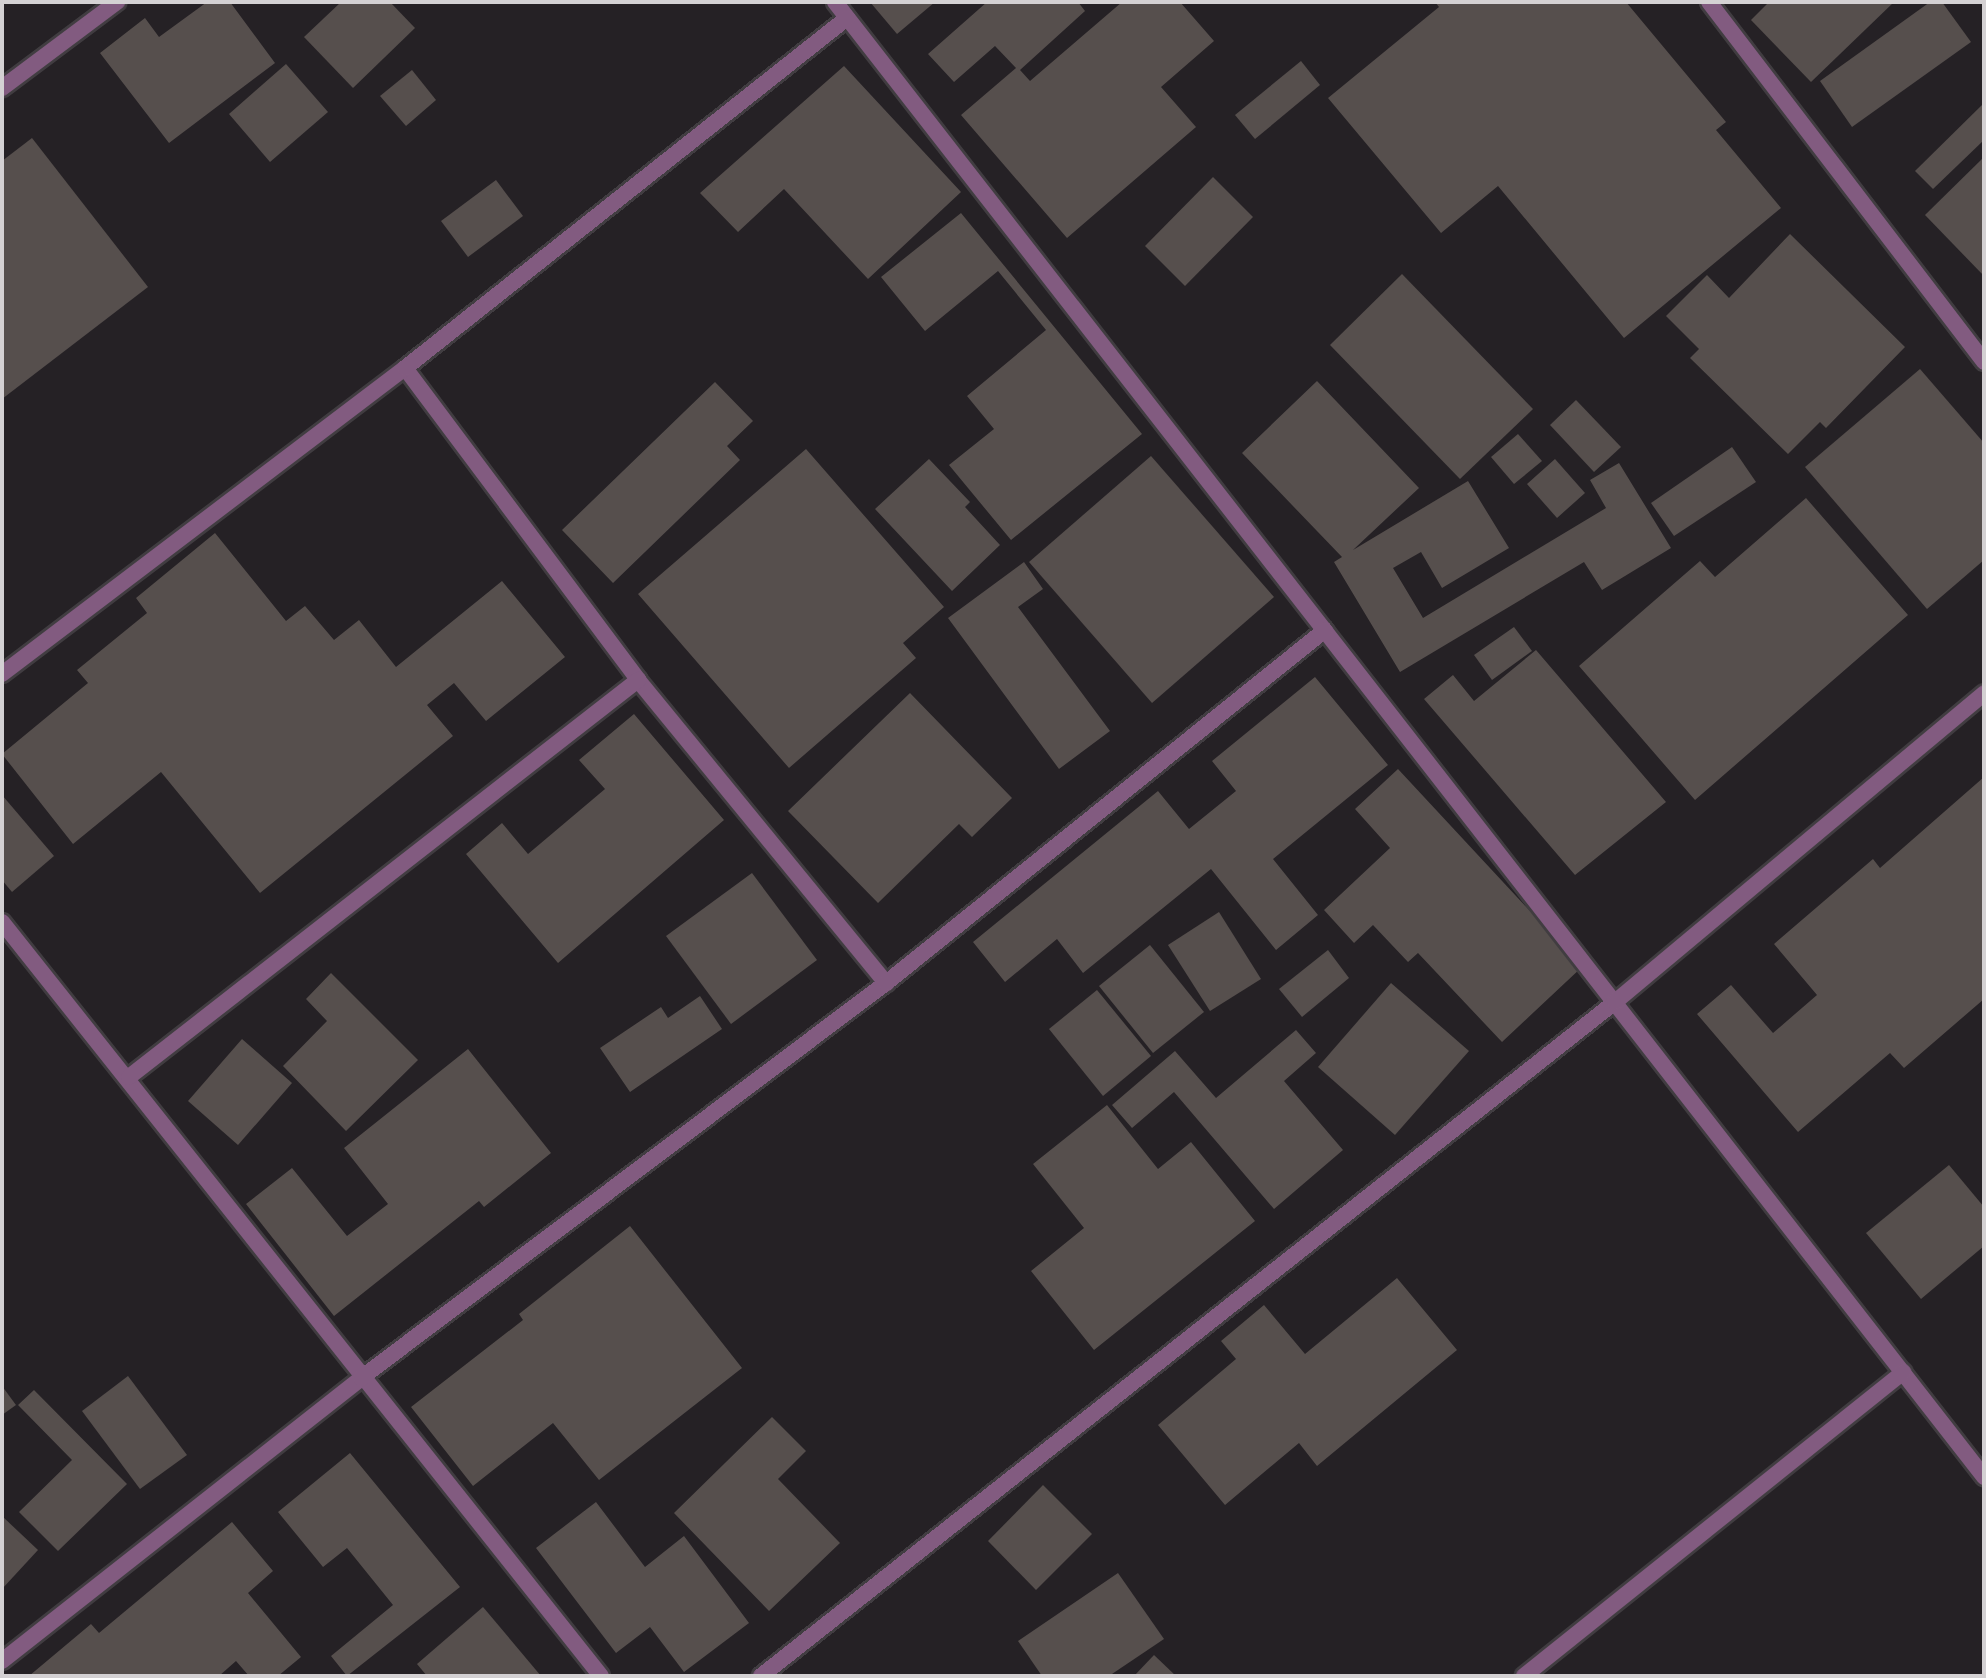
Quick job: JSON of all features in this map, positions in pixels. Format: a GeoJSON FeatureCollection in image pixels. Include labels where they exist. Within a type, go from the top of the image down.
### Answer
{"type":"FeatureCollection","features":[{"type":"Feature","properties":{"kind":"street"},"geometry":{"type":"LineString","coordinates":[[2,88],[117,2]]}},
{"type":"Feature","properties":{"kind":"street"},"geometry":{"type":"LineString","coordinates":[[835,2],[1984,1477]]}},
{"type":"Feature","properties":{"kind":"street"},"geometry":{"type":"LineString","coordinates":[[1709,2],[1984,362]]}},
{"type":"Feature","properties":{"kind":"street"},"geometry":{"type":"LineString","coordinates":[[2,674],[405,368],[847,18]]}},
{"type":"Feature","properties":{"kind":"street"},"geometry":{"type":"LineString","coordinates":[[405,368],[638,680],[886,983]]}},
{"type":"Feature","properties":{"kind":"street"},"geometry":{"type":"LineString","coordinates":[[2,1661],[361,1378],[886,983],[1325,630]]}},
{"type":"Feature","properties":{"kind":"street"},"geometry":{"type":"LineString","coordinates":[[129,1077],[638,680]]}},
{"type":"Feature","properties":{"kind":"street"},"geometry":{"type":"LineString","coordinates":[[761,1676],[1615,1002],[1984,693]]}},
{"type":"Feature","properties":{"kind":"street"},"geometry":{"type":"LineString","coordinates":[[2,922],[129,1077],[361,1378],[601,1676]]}},
{"type":"Feature","properties":{"kind":"street"},"geometry":{"type":"LineString","coordinates":[[1524,1676],[1903,1372]]}},
{"type":"Feature","properties":{"kind":"building"},"geometry":{"type":"Polygon","coordinates":[[[207,2],[230,2],[275,63],[169,143],[100,53],[145,18],[159,37],[207,2]]]}},
{"type":"Feature","properties":{"kind":"building"},"geometry":{"type":"Polygon","coordinates":[[[341,2],[390,2],[415,28],[353,88],[304,37],[341,2]]]}},
{"type":"Feature","properties":{"kind":"building"},"geometry":{"type":"Polygon","coordinates":[[[870,2],[935,2],[897,34],[870,2]]]}},
{"type":"Feature","properties":{"kind":"building"},"geometry":{"type":"Polygon","coordinates":[[[987,2],[1078,2],[1085,11],[1020,70],[1030,81],[1122,2],[1180,2],[1214,41],[1161,87],[1196,127],[1067,238],[961,115],[1016,68],[995,46],[954,82],[928,54],[987,2]]]}},
{"type":"Feature","properties":{"kind":"building"},"geometry":{"type":"Polygon","coordinates":[[[1435,2],[1626,2],[1726,122],[1716,130],[1781,208],[1624,338],[1498,186],[1441,233],[1328,98],[1439,7],[1435,2]]]}},
{"type":"Feature","properties":{"kind":"building"},"geometry":{"type":"Polygon","coordinates":[[[1769,2],[1894,2],[1811,82],[1751,20],[1769,2]]]}},
{"type":"Feature","properties":{"kind":"building"},"geometry":{"type":"Polygon","coordinates":[[[1930,2],[1942,2],[1971,42],[1852,127],[1820,81],[1930,2]]]}},
{"type":"Feature","properties":{"kind":"building"},"geometry":{"type":"Polygon","coordinates":[[[1301,61],[1320,85],[1255,139],[1235,115],[1301,61]]]}},
{"type":"Feature","properties":{"kind":"building"},"geometry":{"type":"Polygon","coordinates":[[[286,64],[328,112],[270,162],[229,114],[286,64]]]}},
{"type":"Feature","properties":{"kind":"building"},"geometry":{"type":"Polygon","coordinates":[[[844,66],[961,192],[868,279],[784,189],[738,232],[700,193],[844,66]]]}},
{"type":"Feature","properties":{"kind":"building"},"geometry":{"type":"Polygon","coordinates":[[[412,70],[436,100],[406,126],[380,96],[412,70]]]}},
{"type":"Feature","properties":{"kind":"building"},"geometry":{"type":"Polygon","coordinates":[[[1984,103],[1984,140],[1933,189],[1915,171],[1984,103]]]}},
{"type":"Feature","properties":{"kind":"building"},"geometry":{"type":"Polygon","coordinates":[[[32,138],[148,287],[2,399],[2,161],[32,138]]]}},
{"type":"Feature","properties":{"kind":"building"},"geometry":{"type":"Polygon","coordinates":[[[1984,157],[1984,276],[1925,215],[1984,157]]]}},
{"type":"Feature","properties":{"kind":"building"},"geometry":{"type":"Polygon","coordinates":[[[1213,177],[1253,217],[1185,286],[1145,246],[1213,177]]]}},
{"type":"Feature","properties":{"kind":"building"},"geometry":{"type":"Polygon","coordinates":[[[496,180],[523,216],[468,257],[441,221],[496,180]]]}},
{"type":"Feature","properties":{"kind":"building"},"geometry":{"type":"Polygon","coordinates":[[[961,213],[1142,434],[1011,540],[949,465],[994,429],[967,396],[1046,330],[998,271],[925,331],[881,277],[961,213]]]}},
{"type":"Feature","properties":{"kind":"building"},"geometry":{"type":"Polygon","coordinates":[[[1790,234],[1905,347],[1826,428],[1820,422],[1788,454],[1690,358],[1699,349],[1666,316],[1707,275],[1729,298],[1790,234]]]}},
{"type":"Feature","properties":{"kind":"building"},"geometry":{"type":"Polygon","coordinates":[[[1402,274],[1533,409],[1460,479],[1330,345],[1402,274]]]}},
{"type":"Feature","properties":{"kind":"building"},"geometry":{"type":"Polygon","coordinates":[[[1920,369],[1984,443],[1984,560],[1927,609],[1805,467],[1920,369]]]}},
{"type":"Feature","properties":{"kind":"building"},"geometry":{"type":"Polygon","coordinates":[[[1317,381],[1419,488],[1353,550],[1468,481],[1509,548],[1442,588],[1421,552],[1393,568],[1423,618],[1606,508],[1590,480],[1619,463],[1671,548],[1602,590],[1584,562],[1400,672],[1334,562],[1342,557],[1242,453],[1317,381]]]}},
{"type":"Feature","properties":{"kind":"building"},"geometry":{"type":"Polygon","coordinates":[[[715,382],[753,421],[727,446],[740,460],[613,583],[562,530],[715,382]]]}},
{"type":"Feature","properties":{"kind":"building"},"geometry":{"type":"Polygon","coordinates":[[[1576,400],[1621,447],[1594,472],[1550,425],[1576,400]]]}},
{"type":"Feature","properties":{"kind":"building"},"geometry":{"type":"Polygon","coordinates":[[[1518,434],[1542,461],[1514,484],[1491,457],[1518,434]]]}},
{"type":"Feature","properties":{"kind":"building"},"geometry":{"type":"Polygon","coordinates":[[[1732,447],[1756,482],[1674,536],[1651,503],[1732,447]]]}},
{"type":"Feature","properties":{"kind":"building"},"geometry":{"type":"Polygon","coordinates":[[[806,449],[944,607],[903,643],[916,658],[789,768],[638,594],[806,449]]]}},
{"type":"Feature","properties":{"kind":"building"},"geometry":{"type":"Polygon","coordinates":[[[1151,456],[1274,597],[1152,703],[1029,562],[1151,456]]]}},
{"type":"Feature","properties":{"kind":"building"},"geometry":{"type":"Polygon","coordinates":[[[929,459],[970,502],[965,507],[1000,545],[952,591],[875,509],[929,459]]]}},
{"type":"Feature","properties":{"kind":"building"},"geometry":{"type":"Polygon","coordinates":[[[1555,459],[1585,493],[1557,518],[1527,484],[1555,459]]]}},
{"type":"Feature","properties":{"kind":"building"},"geometry":{"type":"Polygon","coordinates":[[[1806,498],[1908,615],[1695,800],[1579,666],[1700,561],[1715,577],[1806,498]]]}},
{"type":"Feature","properties":{"kind":"building"},"geometry":{"type":"Polygon","coordinates":[[[215,533],[286,621],[305,606],[334,640],[359,620],[396,667],[502,581],[565,657],[486,721],[454,683],[427,705],[453,736],[260,893],[161,772],[73,844],[2,754],[88,683],[77,670],[147,613],[136,598],[215,533]]]}},
{"type":"Feature","properties":{"kind":"building"},"geometry":{"type":"Polygon","coordinates":[[[1024,562],[1043,589],[1018,607],[1110,731],[1059,769],[948,618],[1024,562]]]}},
{"type":"Feature","properties":{"kind":"building"},"geometry":{"type":"Polygon","coordinates":[[[1514,627],[1532,651],[1492,680],[1474,655],[1514,627]]]}},
{"type":"Feature","properties":{"kind":"building"},"geometry":{"type":"Polygon","coordinates":[[[1536,650],[1666,802],[1575,875],[1424,699],[1453,675],[1474,701],[1536,650]]]}},
{"type":"Feature","properties":{"kind":"building"},"geometry":{"type":"Polygon","coordinates":[[[1315,677],[1388,765],[1273,859],[1318,915],[1276,950],[1211,869],[1083,973],[1057,939],[1005,982],[973,942],[1158,791],[1189,829],[1236,791],[1212,761],[1315,677]]]}},
{"type":"Feature","properties":{"kind":"building"},"geometry":{"type":"Polygon","coordinates":[[[910,693],[1012,798],[972,837],[959,824],[878,903],[788,811],[910,693]]]}},
{"type":"Feature","properties":{"kind":"building"},"geometry":{"type":"Polygon","coordinates":[[[634,714],[724,820],[558,963],[466,854],[502,823],[528,854],[605,789],[579,760],[634,714]]]}},
{"type":"Feature","properties":{"kind":"building"},"geometry":{"type":"Polygon","coordinates":[[[1398,769],[1582,967],[1502,1042],[1418,953],[1408,962],[1373,925],[1354,943],[1324,910],[1390,848],[1355,809],[1398,769]]]}},
{"type":"Feature","properties":{"kind":"building"},"geometry":{"type":"Polygon","coordinates":[[[1984,777],[1984,999],[1904,1068],[1890,1053],[1798,1132],[1697,1014],[1731,985],[1773,1033],[1817,995],[1774,944],[1873,859],[1880,868],[1984,777]]]}},
{"type":"Feature","properties":{"kind":"building"},"geometry":{"type":"Polygon","coordinates":[[[2,795],[54,856],[12,892],[2,880],[2,795]]]}},
{"type":"Feature","properties":{"kind":"building"},"geometry":{"type":"Polygon","coordinates":[[[752,873],[817,960],[731,1024],[666,936],[752,873]]]}},
{"type":"Feature","properties":{"kind":"building"},"geometry":{"type":"Polygon","coordinates":[[[1219,912],[1261,979],[1210,1011],[1168,945],[1219,912]]]}},
{"type":"Feature","properties":{"kind":"building"},"geometry":{"type":"Polygon","coordinates":[[[1150,945],[1204,1012],[1153,1053],[1099,986],[1150,945]]]}},
{"type":"Feature","properties":{"kind":"building"},"geometry":{"type":"Polygon","coordinates":[[[1328,950],[1349,978],[1302,1017],[1279,989],[1328,950]]]}},
{"type":"Feature","properties":{"kind":"building"},"geometry":{"type":"Polygon","coordinates":[[[331,973],[418,1060],[346,1131],[283,1066],[327,1021],[306,999],[331,973]]]}},
{"type":"Feature","properties":{"kind":"building"},"geometry":{"type":"Polygon","coordinates":[[[1391,983],[1469,1051],[1395,1135],[1318,1067],[1391,983]]]}},
{"type":"Feature","properties":{"kind":"building"},"geometry":{"type":"Polygon","coordinates":[[[1097,990],[1151,1056],[1103,1096],[1049,1029],[1097,990]]]}},
{"type":"Feature","properties":{"kind":"building"},"geometry":{"type":"Polygon","coordinates":[[[700,996],[722,1029],[630,1092],[600,1048],[661,1007],[668,1018],[700,996]]]}},
{"type":"Feature","properties":{"kind":"building"},"geometry":{"type":"Polygon","coordinates":[[[1296,1030],[1316,1053],[1284,1081],[1343,1150],[1274,1209],[1174,1092],[1132,1128],[1112,1105],[1175,1051],[1216,1098],[1296,1030]]]}},
{"type":"Feature","properties":{"kind":"building"},"geometry":{"type":"Polygon","coordinates":[[[242,1039],[292,1083],[238,1145],[188,1101],[242,1039]]]}},
{"type":"Feature","properties":{"kind":"building"},"geometry":{"type":"Polygon","coordinates":[[[468,1049],[551,1153],[484,1207],[479,1201],[334,1316],[246,1204],[292,1168],[347,1236],[388,1204],[344,1148],[468,1049]]]}},
{"type":"Feature","properties":{"kind":"building"},"geometry":{"type":"Polygon","coordinates":[[[1107,1105],[1158,1169],[1191,1142],[1255,1221],[1094,1350],[1031,1271],[1084,1228],[1033,1164],[1107,1105]]]}},
{"type":"Feature","properties":{"kind":"building"},"geometry":{"type":"Polygon","coordinates":[[[1949,1165],[1984,1207],[1984,1246],[1921,1299],[1866,1233],[1949,1165]]]}},
{"type":"Feature","properties":{"kind":"building"},"geometry":{"type":"Polygon","coordinates":[[[630,1226],[742,1368],[599,1480],[553,1423],[473,1486],[411,1407],[523,1320],[519,1314],[630,1226]]]}},
{"type":"Feature","properties":{"kind":"building"},"geometry":{"type":"Polygon","coordinates":[[[1397,1278],[1457,1350],[1317,1466],[1299,1443],[1225,1505],[1158,1425],[1236,1359],[1221,1341],[1264,1305],[1305,1354],[1397,1278]]]}},
{"type":"Feature","properties":{"kind":"building"},"geometry":{"type":"Polygon","coordinates":[[[128,1376],[187,1455],[140,1489],[82,1411],[128,1376]]]}},
{"type":"Feature","properties":{"kind":"building"},"geometry":{"type":"Polygon","coordinates":[[[2,1386],[16,1405],[2,1415],[2,1386]]]}},
{"type":"Feature","properties":{"kind":"building"},"geometry":{"type":"Polygon","coordinates":[[[34,1390],[127,1484],[58,1551],[19,1512],[72,1460],[18,1405],[34,1390]]]}},
{"type":"Feature","properties":{"kind":"building"},"geometry":{"type":"Polygon","coordinates":[[[772,1417],[806,1451],[778,1479],[840,1543],[769,1611],[674,1513],[772,1417]]]}},
{"type":"Feature","properties":{"kind":"building"},"geometry":{"type":"Polygon","coordinates":[[[350,1453],[460,1587],[347,1676],[331,1656],[393,1605],[347,1548],[323,1567],[278,1512],[350,1453]]]}},
{"type":"Feature","properties":{"kind":"building"},"geometry":{"type":"Polygon","coordinates":[[[1043,1485],[1092,1534],[1036,1590],[988,1541],[1043,1485]]]}},
{"type":"Feature","properties":{"kind":"building"},"geometry":{"type":"Polygon","coordinates":[[[596,1502],[645,1567],[684,1536],[749,1623],[684,1672],[650,1627],[616,1653],[536,1548],[596,1502]]]}},
{"type":"Feature","properties":{"kind":"building"},"geometry":{"type":"Polygon","coordinates":[[[2,1516],[38,1550],[2,1589],[2,1516]]]}},
{"type":"Feature","properties":{"kind":"building"},"geometry":{"type":"Polygon","coordinates":[[[232,1522],[273,1571],[248,1593],[301,1657],[278,1676],[249,1676],[236,1661],[219,1676],[29,1676],[91,1624],[99,1633],[232,1522]]]}},
{"type":"Feature","properties":{"kind":"building"},"geometry":{"type":"Polygon","coordinates":[[[1118,1573],[1164,1639],[1109,1676],[1042,1676],[1018,1641],[1118,1573]]]}},
{"type":"Feature","properties":{"kind":"building"},"geometry":{"type":"Polygon","coordinates":[[[483,1607],[541,1676],[427,1676],[417,1664],[483,1607]]]}},
{"type":"Feature","properties":{"kind":"building"},"geometry":{"type":"Polygon","coordinates":[[[1154,1655],[1176,1676],[1134,1676],[1154,1655]]]}}]}
